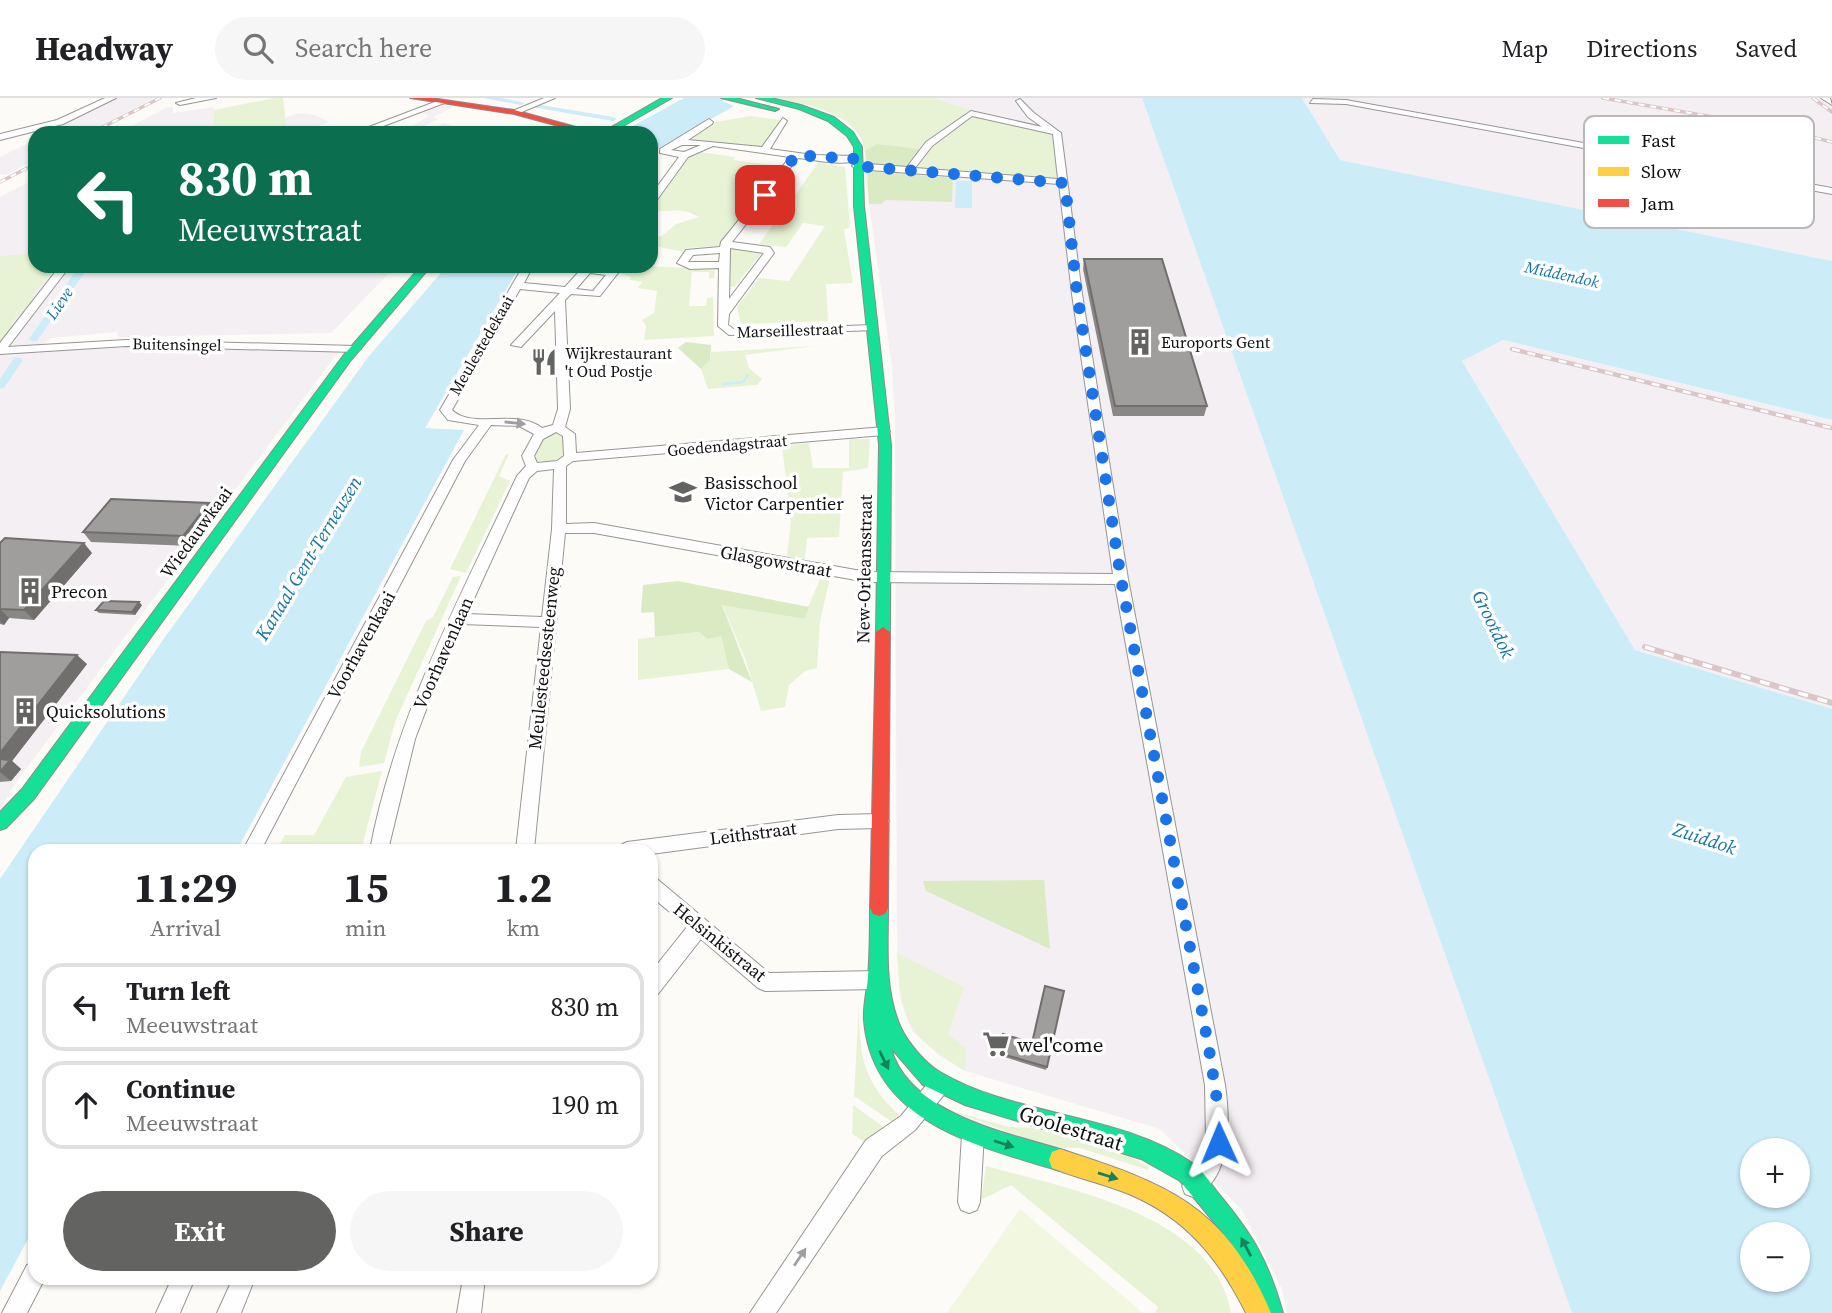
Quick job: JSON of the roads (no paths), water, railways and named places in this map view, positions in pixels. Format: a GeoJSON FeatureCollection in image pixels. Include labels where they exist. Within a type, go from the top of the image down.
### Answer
{"type":"FeatureCollection","features":[{"type":"Feature","properties":{"kind":"main road"},"geometry":{"type":"LineString","coordinates":[[414,98],[514,112],[567,126]]}},
{"type":"Feature","properties":{"kind":"main road"},"geometry":{"type":"LineString","coordinates":[[726,98],[823,124],[844,139],[856,163]]}},
{"type":"Feature","properties":{"kind":"main road","name":"New-Orleansstraat"},"geometry":{"type":"LineString","coordinates":[[762,98],[818,113],[843,126],[858,147],[856,163],[884,431],[878,980]]}},
{"type":"Feature","properties":{"kind":"main road"},"geometry":{"type":"LineString","coordinates":[[618,126],[666,99]]}},
{"type":"Feature","properties":{"kind":"main road","name":"Wiedauwkaai"},"geometry":{"type":"LineString","coordinates":[[0,823],[28,794],[355,348],[420,273]]}},
{"type":"Feature","properties":{"kind":"main road"},"geometry":{"type":"LineString","coordinates":[[878,980],[873,1000],[878,1048],[903,1092],[921,1110]]}},
{"type":"Feature","properties":{"kind":"main road","name":"Goolestraat"},"geometry":{"type":"LineString","coordinates":[[878,980],[892,1031],[902,1048],[929,1078],[972,1098],[1145,1150],[1174,1164],[1197,1182],[1240,1236],[1260,1273],[1271,1313]]}},
{"type":"Feature","properties":{"kind":"main road","name":"Goolestraat"},"geometry":{"type":"LineString","coordinates":[[921,1110],[973,1134],[1146,1188],[1176,1203],[1199,1221],[1232,1258],[1259,1313]]}},
{"type":"Feature","properties":{"kind":"street"},"geometry":{"type":"LineString","coordinates":[[44,126],[60,122],[112,98]]}},
{"type":"Feature","properties":{"kind":"street"},"geometry":{"type":"LineString","coordinates":[[180,103],[212,98]]}},
{"type":"Feature","properties":{"kind":"street"},"geometry":{"type":"LineString","coordinates":[[514,112],[551,98]]}},
{"type":"Feature","properties":{"kind":"street"},"geometry":{"type":"LineString","coordinates":[[1825,98],[1832,103]]}},
{"type":"Feature","properties":{"kind":"street"},"geometry":{"type":"LineString","coordinates":[[1020,101],[1031,115],[1051,131]]}},
{"type":"Feature","properties":{"kind":"street"},"geometry":{"type":"LineString","coordinates":[[1313,101],[1346,102],[1584,146]]}},
{"type":"Feature","properties":{"kind":"street"},"geometry":{"type":"LineString","coordinates":[[376,126],[443,102]]}},
{"type":"Feature","properties":{"kind":"street"},"geometry":{"type":"LineString","coordinates":[[909,170],[929,144],[971,113],[1057,133],[1077,293],[1121,579],[1220,1120],[1219,1143],[1197,1182],[1176,1203]]}},
{"type":"Feature","properties":{"kind":"street"},"geometry":{"type":"LineString","coordinates":[[764,151],[783,121]]}},
{"type":"Feature","properties":{"kind":"street"},"geometry":{"type":"LineString","coordinates":[[658,154],[709,122]]}},
{"type":"Feature","properties":{"kind":"street"},"geometry":{"type":"LineString","coordinates":[[0,137],[28,130]]}},
{"type":"Feature","properties":{"kind":"street"},"geometry":{"type":"LineString","coordinates":[[678,142],[909,170],[1065,183]]}},
{"type":"Feature","properties":{"kind":"street"},"geometry":{"type":"LineString","coordinates":[[658,192],[685,155],[708,145]]}},
{"type":"Feature","properties":{"kind":"street"},"geometry":{"type":"LineString","coordinates":[[663,151],[685,155]]}},
{"type":"Feature","properties":{"kind":"street"},"geometry":{"type":"LineString","coordinates":[[725,247],[796,155]]}},
{"type":"Feature","properties":{"kind":"street"},"geometry":{"type":"LineString","coordinates":[[1814,188],[1832,191]]}},
{"type":"Feature","properties":{"kind":"street","name":"Marseillestraat"},"geometry":{"type":"LineString","coordinates":[[725,247],[723,326],[733,333],[873,328]]}},
{"type":"Feature","properties":{"kind":"street","name":"Marseillestraat"},"geometry":{"type":"LineString","coordinates":[[723,314],[769,253],[725,247],[690,252],[682,263],[690,266],[724,265]]}},
{"type":"Feature","properties":{"kind":"street"},"geometry":{"type":"LineString","coordinates":[[0,351],[60,273]]}},
{"type":"Feature","properties":{"kind":"street","name":"Meulestedekaai"},"geometry":{"type":"LineString","coordinates":[[524,273],[446,410],[456,419],[532,425],[541,433]]}},
{"type":"Feature","properties":{"kind":"street"},"geometry":{"type":"LineString","coordinates":[[517,345],[584,273]]}},
{"type":"Feature","properties":{"kind":"street"},"geometry":{"type":"LineString","coordinates":[[516,285],[562,296],[596,294],[613,273]]}},
{"type":"Feature","properties":{"kind":"street"},"geometry":{"type":"LineString","coordinates":[[724,290],[742,290]]}},
{"type":"Feature","properties":{"kind":"street"},"geometry":{"type":"LineString","coordinates":[[562,296],[564,416],[558,428],[541,433],[528,456],[533,467],[565,461]]}},
{"type":"Feature","properties":{"kind":"street","name":"Buitensingel"},"geometry":{"type":"LineString","coordinates":[[0,351],[126,343],[355,348]]}},
{"type":"Feature","properties":{"kind":"street","name":"Voorhavenkaai"},"geometry":{"type":"LineString","coordinates":[[255,844],[459,460],[486,423]]}},
{"type":"Feature","properties":{"kind":"street","name":"Meulesteedsesteenweg"},"geometry":{"type":"LineString","coordinates":[[526,844],[569,434],[558,428]]}},
{"type":"Feature","properties":{"kind":"street","name":"Goedendagstraat"},"geometry":{"type":"LineString","coordinates":[[565,461],[884,431]]}},
{"type":"Feature","properties":{"kind":"street","name":"Voorhavenlaan"},"geometry":{"type":"LineString","coordinates":[[380,844],[407,738],[457,619],[523,476],[533,467]]}},
{"type":"Feature","properties":{"kind":"street","name":"Glasgowstraat"},"geometry":{"type":"LineString","coordinates":[[559,530],[594,528],[882,578],[1121,579]]}},
{"type":"Feature","properties":{"kind":"street"},"geometry":{"type":"LineString","coordinates":[[457,619],[547,622]]}},
{"type":"Feature","properties":{"kind":"street","name":"Leithstraat"},"geometry":{"type":"LineString","coordinates":[[658,846],[838,822],[880,821]]}},
{"type":"Feature","properties":{"kind":"street","name":"Helsinkistraat"},"geometry":{"type":"LineString","coordinates":[[658,891],[765,982],[878,980]]}},
{"type":"Feature","properties":{"kind":"street"},"geometry":{"type":"LineString","coordinates":[[658,978],[698,928]]}},
{"type":"Feature","properties":{"kind":"street"},"geometry":{"type":"LineString","coordinates":[[762,1313],[874,1148],[921,1110],[940,1084]]}},
{"type":"Feature","properties":{"kind":"street"},"geometry":{"type":"LineString","coordinates":[[969,1202],[973,1134]]}},
{"type":"Feature","properties":{"kind":"street"},"geometry":{"type":"LineString","coordinates":[[14,1313],[29,1285]]}},
{"type":"Feature","properties":{"kind":"street"},"geometry":{"type":"LineString","coordinates":[[168,1313],[181,1285]]}},
{"type":"Feature","properties":{"kind":"street"},"geometry":{"type":"LineString","coordinates":[[229,1313],[241,1285]]}},
{"type":"Feature","properties":{"kind":"street"},"geometry":{"type":"LineString","coordinates":[[469,1313],[473,1285]]}},
{"type":"Feature","properties":{"kind":"water"},"geometry":{"type":"Polygon","coordinates":[[[684,98],[725,98],[722,101],[734,106],[658,149],[658,126],[633,126],[684,98]]]}},
{"type":"Feature","properties":{"kind":"water"},"geometry":{"type":"Polygon","coordinates":[[[1142,98],[1302,98],[1340,160],[1584,210],[1584,228],[1671,228],[1832,261],[1832,420],[1503,340],[1462,361],[1635,650],[1832,709],[1832,1313],[1572,1313],[1142,98]]]}},
{"type":"Feature","properties":{"kind":"water"},"geometry":{"type":"Polygon","coordinates":[[[956,181],[972,181],[972,208],[955,208],[956,181]]]}},
{"type":"Feature","properties":{"kind":"water","name":"Kanaal Gent-Terneuzen"},"geometry":{"type":"Polygon","coordinates":[[[441,273],[516,273],[425,428],[464,430],[240,844],[28,844],[28,1239],[0,1291],[0,879],[165,637],[369,356],[441,273]]]}},
{"type":"Feature","properties":{"kind":"waterway"},"geometry":{"type":"LineString","coordinates":[[487,98],[521,103]]}},
{"type":"Feature","properties":{"kind":"waterway"},"geometry":{"type":"LineString","coordinates":[[538,106],[613,119]]}},
{"type":"Feature","properties":{"kind":"waterway","name":"Lieve"},"geometry":{"type":"LineString","coordinates":[[34,339],[79,273]]}},
{"type":"Feature","properties":{"kind":"waterway","name":"Lieve"},"geometry":{"type":"LineString","coordinates":[[0,386],[18,360]]}},
{"type":"Feature","properties":{"kind":"waterway"},"geometry":{"type":"LineString","coordinates":[[723,384],[743,382],[748,375]]}},
{"type":"Feature","properties":{"kind":"railway"},"geometry":{"type":"LineString","coordinates":[[105,126],[160,98]]}},
{"type":"Feature","properties":{"kind":"railway"},"geometry":{"type":"LineString","coordinates":[[1603,98],[1707,116]]}},
{"type":"Feature","properties":{"kind":"railway"},"geometry":{"type":"LineString","coordinates":[[1813,98],[1832,112]]}},
{"type":"Feature","properties":{"kind":"railway"},"geometry":{"type":"LineString","coordinates":[[1814,138],[1832,142]]}},
{"type":"Feature","properties":{"kind":"railway"},"geometry":{"type":"LineString","coordinates":[[0,182],[28,168]]}},
{"type":"Feature","properties":{"kind":"railway"},"geometry":{"type":"LineString","coordinates":[[1512,349],[1832,428]]}},
{"type":"Feature","properties":{"kind":"railway"},"geometry":{"type":"LineString","coordinates":[[1645,647],[1832,703]]}},
{"type":"Feature","properties":{"kind":"place","name":"Euroports Gent"},"geometry":{"type":"Point","coordinates":[1140,342]}},
{"type":"Feature","properties":{"kind":"place","name":"Wijkrestaurant 't Oud Postje"},"geometry":{"type":"Point","coordinates":[544,362]}},
{"type":"Feature","properties":{"kind":"place","name":"Basisschool Victor Carpentier"},"geometry":{"type":"Point","coordinates":[683,492]}},
{"type":"Feature","properties":{"kind":"place","name":"Precon"},"geometry":{"type":"Point","coordinates":[30,591]}},
{"type":"Feature","properties":{"kind":"place","name":"Quicksolutions"},"geometry":{"type":"Point","coordinates":[25,711]}},
{"type":"Feature","properties":{"kind":"place","name":"wel'come"},"geometry":{"type":"Point","coordinates":[996,1044]}},
{"type":"Feature","properties":{"kind":"water label","name":"Middendok"},"geometry":{"type":"Point","coordinates":[1562,274]}},
{"type":"Feature","properties":{"kind":"water label","name":"Grootdok"},"geometry":{"type":"Point","coordinates":[1494,624]}},
{"type":"Feature","properties":{"kind":"water label","name":"Zuiddok"},"geometry":{"type":"Point","coordinates":[1705,838]}}]}
